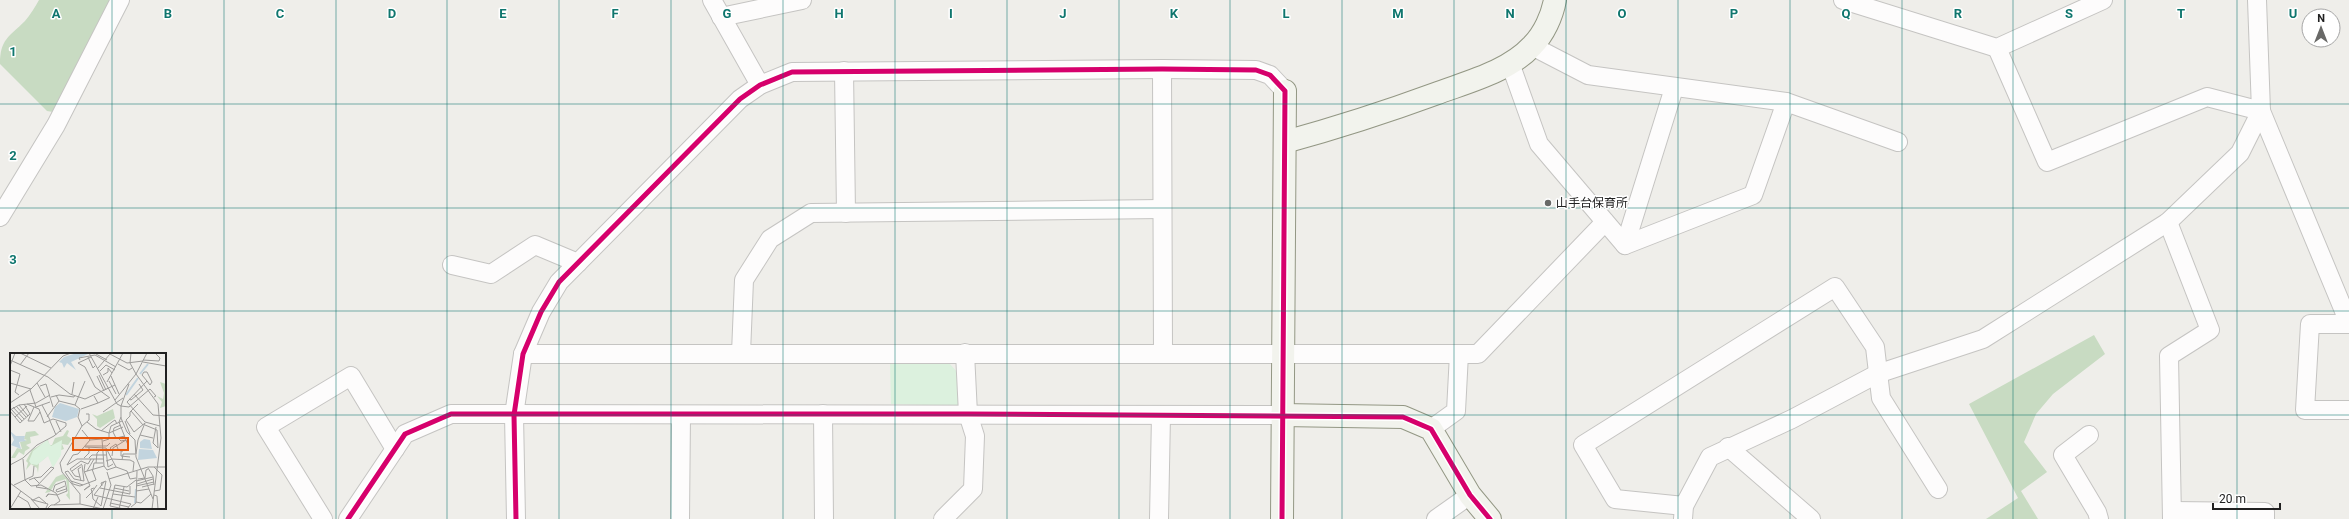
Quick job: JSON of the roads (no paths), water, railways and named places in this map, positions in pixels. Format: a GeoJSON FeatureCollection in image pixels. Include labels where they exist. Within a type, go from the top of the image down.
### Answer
{"type":"FeatureCollection","features":[{"type":"Feature","properties":{"kind":"street"},"geometry":{"type":"LineString","coordinates":[[0,217],[56,125],[120,0]]}},
{"type":"Feature","properties":{"kind":"street"},"geometry":{"type":"LineString","coordinates":[[712,0],[760,85]]}},
{"type":"Feature","properties":{"kind":"street"},"geometry":{"type":"LineString","coordinates":[[721,17],[802,0]]}},
{"type":"Feature","properties":{"kind":"street"},"geometry":{"type":"LineString","coordinates":[[1285,142],[1396,108],[1480,78],[1510,63],[1532,46],[1546,27],[1555,0]]}},
{"type":"Feature","properties":{"kind":"street"},"geometry":{"type":"LineString","coordinates":[[1843,0],[1876,5],[1997,48],[2102,0]]}},
{"type":"Feature","properties":{"kind":"street"},"geometry":{"type":"LineString","coordinates":[[2257,0],[2262,111],[2349,324],[2310,324],[2306,410],[2349,410]]}},
{"type":"Feature","properties":{"kind":"street"},"geometry":{"type":"LineString","coordinates":[[1532,46],[1588,75],[1674,88],[1786,102],[1898,142]]}},
{"type":"Feature","properties":{"kind":"street"},"geometry":{"type":"LineString","coordinates":[[1997,48],[2047,162],[2207,97],[2262,111]]}},
{"type":"Feature","properties":{"kind":"street"},"geometry":{"type":"LineString","coordinates":[[1510,63],[1539,144],[1625,245]]}},
{"type":"Feature","properties":{"kind":"street"},"geometry":{"type":"LineString","coordinates":[[1162,69],[1161,209],[1163,352]]}},
{"type":"Feature","properties":{"kind":"street"},"geometry":{"type":"LineString","coordinates":[[516,519],[514,415],[523,354],[541,312],[559,282],[740,99],[760,85],[792,72],[1162,69],[1256,70],[1270,75],[1285,91],[1282,519]]}},
{"type":"Feature","properties":{"kind":"street"},"geometry":{"type":"LineString","coordinates":[[844,71],[846,213]]}},
{"type":"Feature","properties":{"kind":"street"},"geometry":{"type":"LineString","coordinates":[[1625,245],[1674,88]]}},
{"type":"Feature","properties":{"kind":"street"},"geometry":{"type":"LineString","coordinates":[[1625,245],[1753,195],[1786,102]]}},
{"type":"Feature","properties":{"kind":"street"},"geometry":{"type":"LineString","coordinates":[[1938,490],[1881,398],[1877,374],[1875,347],[1835,287],[1583,445],[1615,499],[1683,512],[1710,457],[1728,447],[1792,419],[1877,374],[1983,339],[2168,222],[2240,153],[2262,111]]}},
{"type":"Feature","properties":{"kind":"street"},"geometry":{"type":"LineString","coordinates":[[741,353],[744,280],[770,239],[811,213],[1161,209]]}},
{"type":"Feature","properties":{"kind":"street"},"geometry":{"type":"LineString","coordinates":[[523,354],[1283,352],[1478,354],[1605,222]]}},
{"type":"Feature","properties":{"kind":"street"},"geometry":{"type":"LineString","coordinates":[[2168,222],[2210,330],[2170,356],[2172,515],[2264,512],[2265,519]]}},
{"type":"Feature","properties":{"kind":"street"},"geometry":{"type":"LineString","coordinates":[[452,265],[491,274],[535,245],[578,263]]}},
{"type":"Feature","properties":{"kind":"street"},"geometry":{"type":"LineString","coordinates":[[943,519],[973,489],[975,436],[968,414],[965,353]]}},
{"type":"Feature","properties":{"kind":"street"},"geometry":{"type":"LineString","coordinates":[[1431,429],[1456,411],[1459,354]]}},
{"type":"Feature","properties":{"kind":"street"},"geometry":{"type":"LineString","coordinates":[[322,519],[266,427],[351,376],[395,449]]}},
{"type":"Feature","properties":{"kind":"street"},"geometry":{"type":"LineString","coordinates":[[348,519],[405,434],[451,414],[968,414],[1403,417],[1431,429],[1470,495],[1490,519]]}},
{"type":"Feature","properties":{"kind":"street"},"geometry":{"type":"LineString","coordinates":[[823,414],[824,519]]}},
{"type":"Feature","properties":{"kind":"street"},"geometry":{"type":"LineString","coordinates":[[680,519],[681,415]]}},
{"type":"Feature","properties":{"kind":"street"},"geometry":{"type":"LineString","coordinates":[[1159,519],[1161,415]]}},
{"type":"Feature","properties":{"kind":"street"},"geometry":{"type":"LineString","coordinates":[[2089,435],[2063,455],[2097,512],[2099,519]]}},
{"type":"Feature","properties":{"kind":"street"},"geometry":{"type":"LineString","coordinates":[[1728,447],[1811,519]]}},
{"type":"Feature","properties":{"kind":"street"},"geometry":{"type":"LineString","coordinates":[[1436,519],[1470,495]]}},
{"type":"Feature","properties":{"kind":"place","name":"山手台保育所"},"geometry":{"type":"Point","coordinates":[1548,203]}}]}
